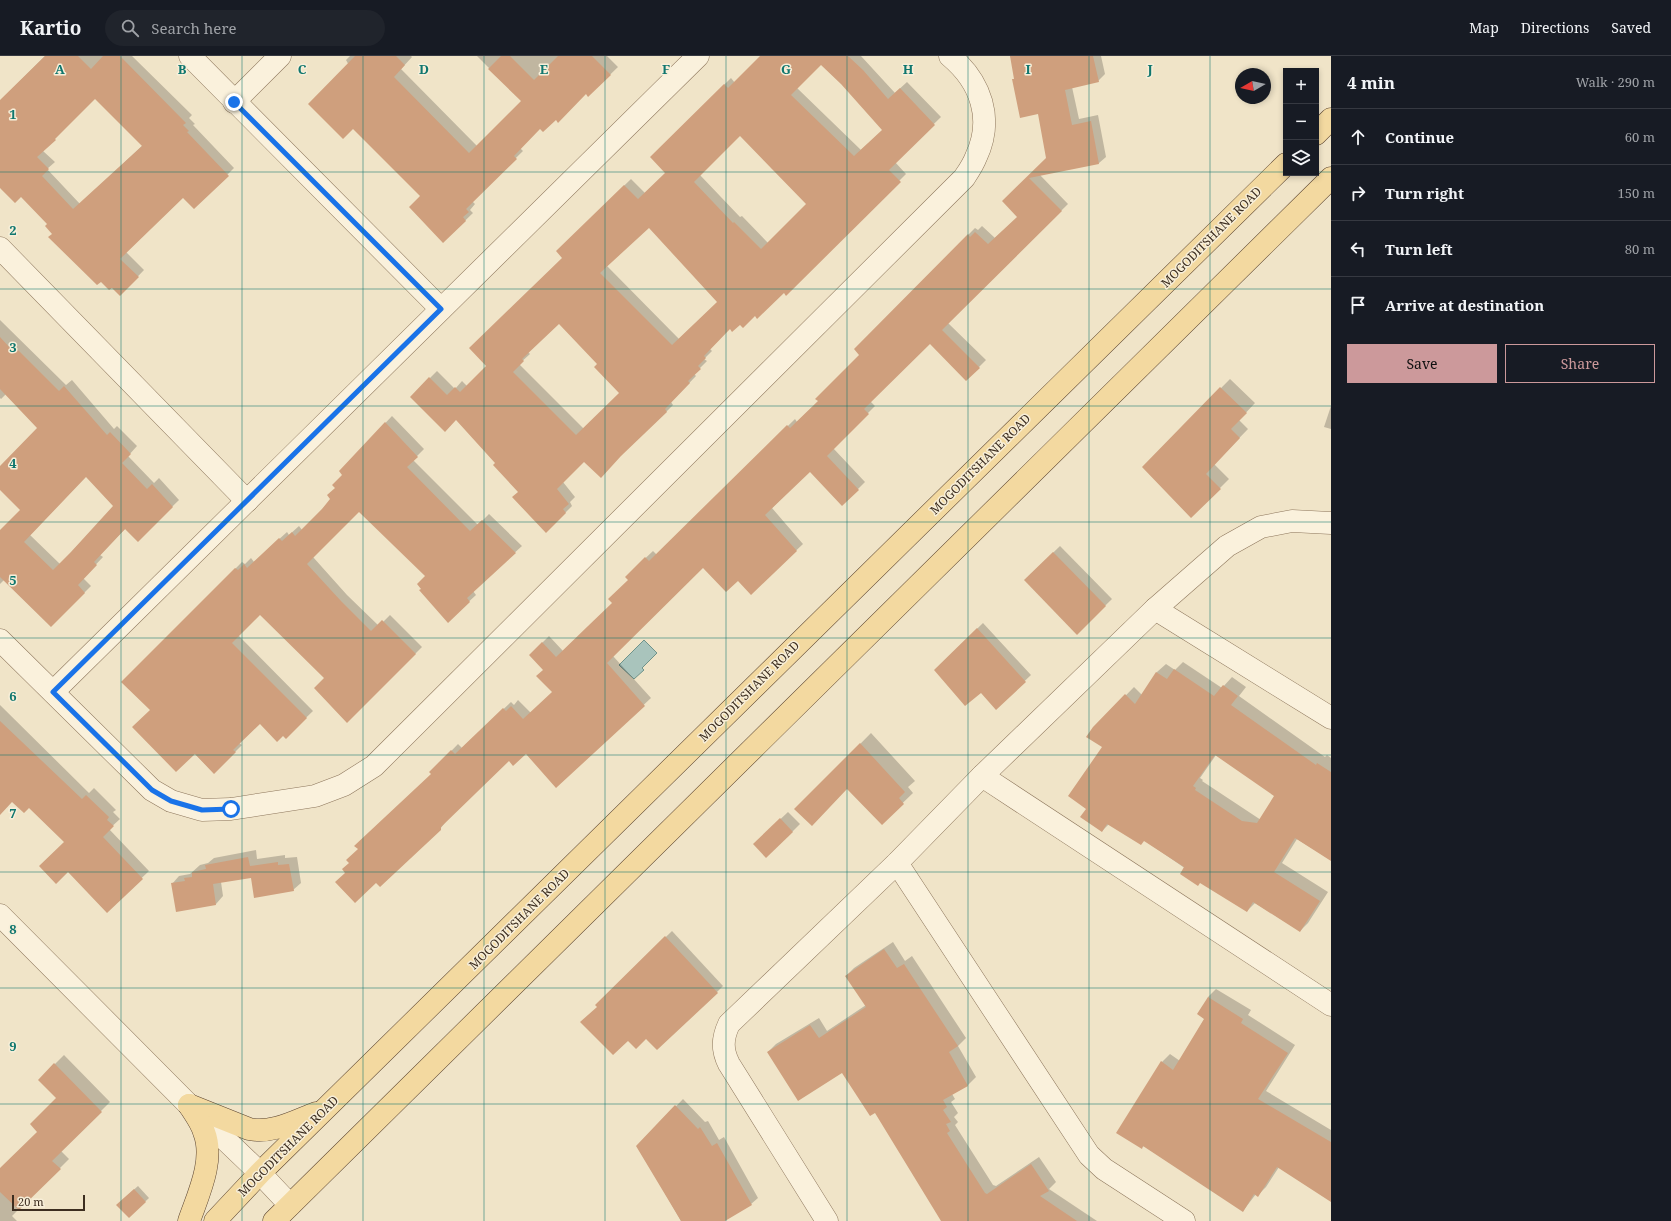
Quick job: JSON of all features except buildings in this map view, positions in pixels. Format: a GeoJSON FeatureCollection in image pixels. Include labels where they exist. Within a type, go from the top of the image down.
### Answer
{"type":"FeatureCollection","features":[{"type":"Feature","properties":{"kind":"main road"},"geometry":{"type":"LineString","coordinates":[[1319,131],[1331,119]]}},
{"type":"Feature","properties":{"kind":"main road","name":"MOGODITSHANE ROAD"},"geometry":{"type":"LineString","coordinates":[[215,1221],[260,1173],[1283,167]]}},
{"type":"Feature","properties":{"kind":"main road"},"geometry":{"type":"LineString","coordinates":[[274,1221],[1331,178]]}},
{"type":"Feature","properties":{"kind":"main road"},"geometry":{"type":"LineString","coordinates":[[189,1105],[258,1132],[268,1131],[324,1110]]}},
{"type":"Feature","properties":{"kind":"main road"},"geometry":{"type":"LineString","coordinates":[[189,1105],[205,1132],[207,1148],[206,1168],[189,1221]]}},
{"type":"Feature","properties":{"kind":"street"},"geometry":{"type":"LineString","coordinates":[[190,56],[441,309]]}},
{"type":"Feature","properties":{"kind":"street"},"geometry":{"type":"LineString","coordinates":[[234,102],[280,56]]}},
{"type":"Feature","properties":{"kind":"street"},"geometry":{"type":"LineString","coordinates":[[53,692],[698,56]]}},
{"type":"Feature","properties":{"kind":"street"},"geometry":{"type":"LineString","coordinates":[[0,640],[152,790],[171,801],[202,810],[231,809],[316,796],[344,785],[374,766],[964,178],[977,157],[984,134],[985,110],[976,86],[962,66],[950,56]]}},
{"type":"Feature","properties":{"kind":"street"},"geometry":{"type":"LineString","coordinates":[[0,248],[247,500]]}},
{"type":"Feature","properties":{"kind":"street"},"geometry":{"type":"LineString","coordinates":[[828,1221],[729,1064],[724,1053],[724,1033],[729,1024],[897,863],[982,776],[1155,609],[1227,546],[1261,527],[1292,521],[1331,523]]}},
{"type":"Feature","properties":{"kind":"street"},"geometry":{"type":"LineString","coordinates":[[1155,609],[1331,718]]}},
{"type":"Feature","properties":{"kind":"street"},"geometry":{"type":"LineString","coordinates":[[982,776],[1331,1006]]}},
{"type":"Feature","properties":{"kind":"street"},"geometry":{"type":"LineString","coordinates":[[897,863],[1089,1155],[1104,1169],[1184,1221]]}},
{"type":"Feature","properties":{"kind":"street"},"geometry":{"type":"LineString","coordinates":[[0,915],[189,1105],[260,1173],[290,1205]]}},
{"type":"Feature","properties":{"kind":"water"},"geometry":{"type":"Polygon","coordinates":[[[644,640],[657,653],[642,668],[644,670],[634,679],[619,665],[644,640]]]}},
{"type":"Feature","properties":{"kind":"route"},"geometry":{"type":"LineString","coordinates":[[231,809],[202,810],[171,801],[152,790],[53,692],[441,309],[234,102]]}}]}
